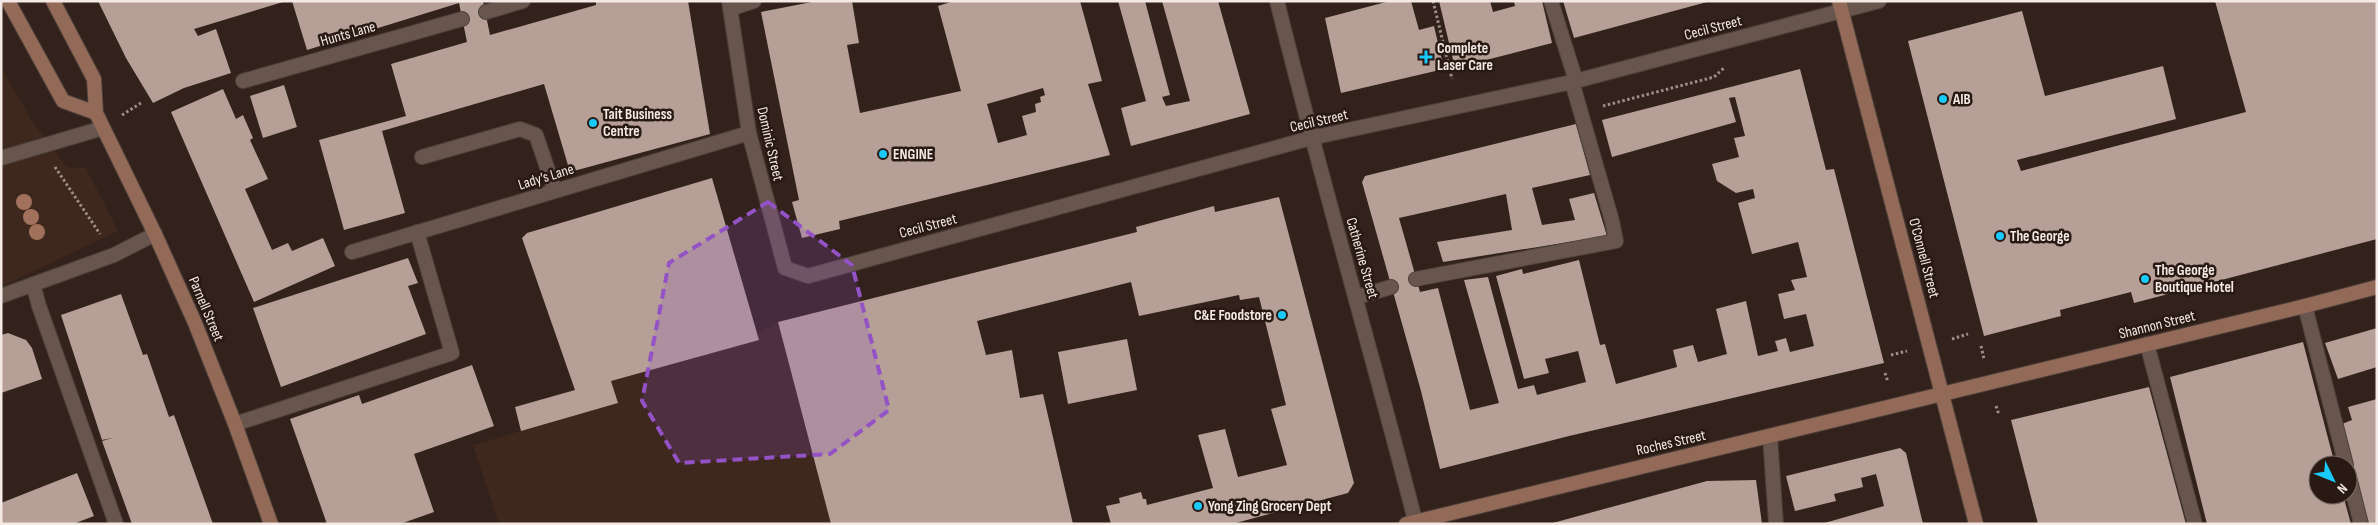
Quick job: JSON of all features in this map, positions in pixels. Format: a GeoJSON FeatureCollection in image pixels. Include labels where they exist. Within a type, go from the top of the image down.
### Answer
{"type":"FeatureCollection","features":[{"type":"Feature","properties":{"kind":"main road"},"geometry":{"type":"LineString","coordinates":[[8,1],[63,101],[96,113]]}},
{"type":"Feature","properties":{"kind":"main road","name":"Parnell Street"},"geometry":{"type":"LineString","coordinates":[[53,1],[94,79],[96,113],[155,234],[235,424],[271,524]]}},
{"type":"Feature","properties":{"kind":"main road","name":"O'Connell Street"},"geometry":{"type":"LineString","coordinates":[[1840,6],[1944,394],[1976,524]]}},
{"type":"Feature","properties":{"kind":"main road","name":"Shannon Street"},"geometry":{"type":"LineString","coordinates":[[1944,394],[2377,287]]}},
{"type":"Feature","properties":{"kind":"main road","name":"Roches Street"},"geometry":{"type":"LineString","coordinates":[[1412,523],[1944,394]]}},
{"type":"Feature","properties":{"kind":"street"},"geometry":{"type":"LineString","coordinates":[[486,12],[523,1]]}},
{"type":"Feature","properties":{"kind":"street"},"geometry":{"type":"LineString","coordinates":[[729,5],[754,1]]}},
{"type":"Feature","properties":{"kind":"street","name":"Catherine Street"},"geometry":{"type":"LineString","coordinates":[[1277,1],[1311,138],[1357,297],[1412,523]]}},
{"type":"Feature","properties":{"kind":"street"},"geometry":{"type":"LineString","coordinates":[[1416,279],[1616,241],[1551,1]]}},
{"type":"Feature","properties":{"kind":"street","name":"Cecil Street"},"geometry":{"type":"LineString","coordinates":[[808,276],[1311,138],[1574,81],[1840,6],[1879,1]]}},
{"type":"Feature","properties":{"kind":"street","name":"Dominic Street"},"geometry":{"type":"LineString","coordinates":[[729,5],[748,133],[785,268],[808,276]]}},
{"type":"Feature","properties":{"kind":"street","name":"Hunts Lane"},"geometry":{"type":"LineString","coordinates":[[243,81],[462,19]]}},
{"type":"Feature","properties":{"kind":"street"},"geometry":{"type":"LineString","coordinates":[[1,158],[103,128]]}},
{"type":"Feature","properties":{"kind":"street"},"geometry":{"type":"LineString","coordinates":[[422,157],[520,129],[536,135],[555,191]]}},
{"type":"Feature","properties":{"kind":"street","name":"Lady’s Lane"},"geometry":{"type":"LineString","coordinates":[[352,252],[748,133]]}},
{"type":"Feature","properties":{"kind":"street"},"geometry":{"type":"LineString","coordinates":[[235,424],[452,353],[417,232]]}},
{"type":"Feature","properties":{"kind":"street"},"geometry":{"type":"LineString","coordinates":[[1,296],[114,254],[155,234]]}},
{"type":"Feature","properties":{"kind":"street"},"geometry":{"type":"LineString","coordinates":[[33,284],[39,306],[116,524]]}},
{"type":"Feature","properties":{"kind":"street"},"geometry":{"type":"LineString","coordinates":[[1357,297],[1392,287]]}},
{"type":"Feature","properties":{"kind":"street"},"geometry":{"type":"LineString","coordinates":[[2305,306],[2343,455]]}},
{"type":"Feature","properties":{"kind":"street"},"geometry":{"type":"LineString","coordinates":[[2146,344],[2195,524]]}},
{"type":"Feature","properties":{"kind":"street"},"geometry":{"type":"LineString","coordinates":[[1770,436],[1776,524]]}},
{"type":"Feature","properties":{"kind":"street"},"geometry":{"type":"LineString","coordinates":[[2356,505],[2361,524]]}},
{"type":"Feature","properties":{"kind":"path"},"geometry":{"type":"LineString","coordinates":[[1433,1],[1452,79]]}},
{"type":"Feature","properties":{"kind":"path"},"geometry":{"type":"LineString","coordinates":[[1602,106],[1714,77],[1726,66]]}},
{"type":"Feature","properties":{"kind":"path"},"geometry":{"type":"LineString","coordinates":[[40,146],[114,254]]}},
{"type":"Feature","properties":{"kind":"highlighted area"},"geometry":{"type":"Polygon","coordinates":[[[768,202],[852,265],[889,410],[830,454],[679,463],[642,401],[669,263],[768,202]]]}},
{"type":"Feature","properties":{"kind":"shaded area"},"geometry":{"type":"Polygon","coordinates":[[[1,67],[32,121],[67,167],[86,168],[118,231],[1,287],[1,67]]]}},
{"type":"Feature","properties":{"kind":"shaded area"},"geometry":{"type":"Polygon","coordinates":[[[778,322],[831,524],[499,524],[473,445],[618,403],[611,381],[757,334],[778,322]]]}},
{"type":"Feature","properties":{"kind":"building"},"geometry":{"type":"Polygon","coordinates":[[[98,1],[283,2],[194,29],[198,36],[216,29],[231,73],[184,88],[153,103],[126,58],[98,1]]]}},
{"type":"Feature","properties":{"kind":"building"},"geometry":{"type":"Polygon","coordinates":[[[292,1],[483,1],[490,35],[596,5],[596,1],[688,1],[710,134],[570,172],[544,84],[382,131],[405,213],[344,230],[319,140],[406,116],[391,64],[467,42],[459,3],[307,50],[292,1]]]}},
{"type":"Feature","properties":{"kind":"building"},"geometry":{"type":"Polygon","coordinates":[[[817,1],[852,1],[859,43],[847,45],[860,113],[961,91],[938,6],[954,1],[1080,1],[1102,81],[1088,84],[1110,155],[839,221],[840,229],[802,238],[792,202],[799,200],[761,12],[817,1]],[[1043,88],[987,104],[998,143],[1027,135],[1022,116],[1036,112],[1035,104],[1041,102],[1040,97],[1045,95],[1043,88]]]}},
{"type":"Feature","properties":{"kind":"building"},"geometry":{"type":"Polygon","coordinates":[[[1118,1],[1145,1],[1170,95],[1162,97],[1166,106],[1190,101],[1162,1],[1218,1],[1250,114],[1131,146],[1121,108],[1146,101],[1118,1]]]}},
{"type":"Feature","properties":{"kind":"building"},"geometry":{"type":"Polygon","coordinates":[[[1390,1],[1411,1],[1419,30],[1434,26],[1444,69],[1341,93],[1325,18],[1390,1]]]}},
{"type":"Feature","properties":{"kind":"building"},"geometry":{"type":"Polygon","coordinates":[[[1439,1],[1490,1],[1493,12],[1515,6],[1514,1],[1542,1],[1552,43],[1455,68],[1439,1]]]}},
{"type":"Feature","properties":{"kind":"building"},"geometry":{"type":"Polygon","coordinates":[[[1563,1],[1707,1],[1707,2],[1574,38],[1563,1]]]}},
{"type":"Feature","properties":{"kind":"building"},"geometry":{"type":"Polygon","coordinates":[[[2215,1],[2377,1],[2377,239],[2134,303],[2131,292],[2060,310],[2061,316],[1984,336],[1908,41],[2022,11],[2045,96],[2163,66],[2176,119],[2017,160],[2021,171],[2246,112],[2215,1]]]}},
{"type":"Feature","properties":{"kind":"building"},"geometry":{"type":"Polygon","coordinates":[[[1800,69],[1826,170],[1834,169],[1884,363],[1569,436],[1440,469],[1421,391],[1362,182],[1365,176],[1576,124],[1590,175],[1532,188],[1542,225],[1575,220],[1569,199],[1594,193],[1607,236],[1443,262],[1437,242],[1512,230],[1506,194],[1399,218],[1420,292],[1438,288],[1470,410],[1499,403],[1464,280],[1488,277],[1518,389],[1534,385],[1537,395],[1586,382],[1578,351],[1545,359],[1549,373],[1524,379],[1496,276],[1522,269],[1523,274],[1579,260],[1600,345],[1605,344],[1616,384],[1677,367],[1673,350],[1693,345],[1698,362],[1727,354],[1716,309],[1746,301],[1758,356],[1778,351],[1775,341],[1786,338],[1790,352],[1814,346],[1806,314],[1784,319],[1778,294],[1795,290],[1791,280],[1807,277],[1798,242],[1752,254],[1738,203],[1755,198],[1753,189],[1736,193],[1717,181],[1712,164],[1739,157],[1734,138],[1745,136],[1735,97],[1729,98],[1736,122],[1612,157],[1602,120],[1800,69]]]}},
{"type":"Feature","properties":{"kind":"building"},"geometry":{"type":"Polygon","coordinates":[[[284,85],[297,127],[263,138],[250,96],[284,85]]]}},
{"type":"Feature","properties":{"kind":"building"},"geometry":{"type":"Polygon","coordinates":[[[223,89],[236,119],[243,115],[253,138],[250,140],[268,179],[245,189],[272,250],[288,243],[292,251],[323,238],[335,266],[254,302],[171,112],[223,89]]]}},
{"type":"Feature","properties":{"kind":"building"},"geometry":{"type":"Polygon","coordinates":[[[712,178],[759,340],[611,381],[618,403],[521,431],[515,407],[575,390],[522,238],[527,233],[712,178]]]}},
{"type":"Feature","properties":{"kind":"building"},"geometry":{"type":"Polygon","coordinates":[[[1279,197],[1354,483],[1348,493],[1232,524],[1111,524],[1106,506],[1120,503],[1119,498],[1141,492],[1143,499],[1146,499],[1147,505],[1213,488],[1198,435],[1225,429],[1238,477],[1287,465],[1271,409],[1286,405],[1259,297],[1240,300],[1239,295],[1139,316],[1131,282],[977,321],[986,355],[1012,350],[1020,398],[1043,394],[1073,524],[831,524],[778,322],[1137,232],[1136,227],[1214,206],[1215,212],[1279,197]]]}},
{"type":"Feature","properties":{"kind":"building"},"geometry":{"type":"Polygon","coordinates":[[[408,258],[418,283],[408,286],[426,334],[281,387],[253,308],[408,258]]]}},
{"type":"Feature","properties":{"kind":"building"},"geometry":{"type":"Polygon","coordinates":[[[121,294],[143,355],[147,354],[169,417],[174,415],[213,524],[132,524],[102,441],[112,438],[102,440],[61,315],[121,294]]]}},
{"type":"Feature","properties":{"kind":"building"},"geometry":{"type":"Polygon","coordinates":[[[2377,328],[2377,367],[2338,379],[2325,343],[2377,328]]]}},
{"type":"Feature","properties":{"kind":"building"},"geometry":{"type":"Polygon","coordinates":[[[8,333],[26,340],[32,348],[42,379],[1,393],[1,335],[8,333]]]}},
{"type":"Feature","properties":{"kind":"building"},"geometry":{"type":"Polygon","coordinates":[[[1127,339],[1137,390],[1068,404],[1058,352],[1127,339]]]}},
{"type":"Feature","properties":{"kind":"building"},"geometry":{"type":"Polygon","coordinates":[[[2303,342],[2332,455],[2308,455],[2308,505],[2346,505],[2351,524],[2207,524],[2170,377],[2303,342]]]}},
{"type":"Feature","properties":{"kind":"building"},"geometry":{"type":"Polygon","coordinates":[[[472,365],[494,426],[414,454],[434,512],[400,524],[327,524],[290,419],[359,395],[362,404],[472,365]]]}},
{"type":"Feature","properties":{"kind":"building"},"geometry":{"type":"Polygon","coordinates":[[[2149,387],[2186,524],[2038,524],[2011,420],[2149,387]]]}},
{"type":"Feature","properties":{"kind":"building"},"geometry":{"type":"Polygon","coordinates":[[[2377,399],[2377,524],[2368,524],[2358,486],[2358,455],[2350,455],[2342,424],[2352,420],[2348,407],[2377,399]]]}},
{"type":"Feature","properties":{"kind":"building"},"geometry":{"type":"Polygon","coordinates":[[[1900,448],[1906,453],[1923,524],[1821,524],[1884,506],[1876,474],[1861,478],[1863,487],[1834,494],[1836,501],[1795,511],[1786,476],[1900,448]]]}},
{"type":"Feature","properties":{"kind":"building"},"geometry":{"type":"Polygon","coordinates":[[[77,473],[94,516],[73,524],[1,524],[1,503],[77,473]]]}},
{"type":"Feature","properties":{"kind":"building"},"geometry":{"type":"Polygon","coordinates":[[[1756,480],[1762,524],[1549,524],[1707,481],[1756,480]]]}},
{"type":"Feature","properties":{"kind":"place","name":"Complete Laser Care"},"geometry":{"type":"Point","coordinates":[1426,57]}},
{"type":"Feature","properties":{"kind":"place","name":"AIB"},"geometry":{"type":"Point","coordinates":[1943,99]}},
{"type":"Feature","properties":{"kind":"place","name":"Tait Business Centre"},"geometry":{"type":"Point","coordinates":[593,123]}},
{"type":"Feature","properties":{"kind":"place","name":"ENGINE"},"geometry":{"type":"Point","coordinates":[883,154]}},
{"type":"Feature","properties":{"kind":"place","name":"The George"},"geometry":{"type":"Point","coordinates":[2000,236]}},
{"type":"Feature","properties":{"kind":"place","name":"The George Boutique Hotel"},"geometry":{"type":"Point","coordinates":[2145,279]}},
{"type":"Feature","properties":{"kind":"place","name":"C&E Foodstore"},"geometry":{"type":"Point","coordinates":[1282,315]}},
{"type":"Feature","properties":{"kind":"place","name":"Yong Zing Grocery Dept"},"geometry":{"type":"Point","coordinates":[1198,506]}}]}
